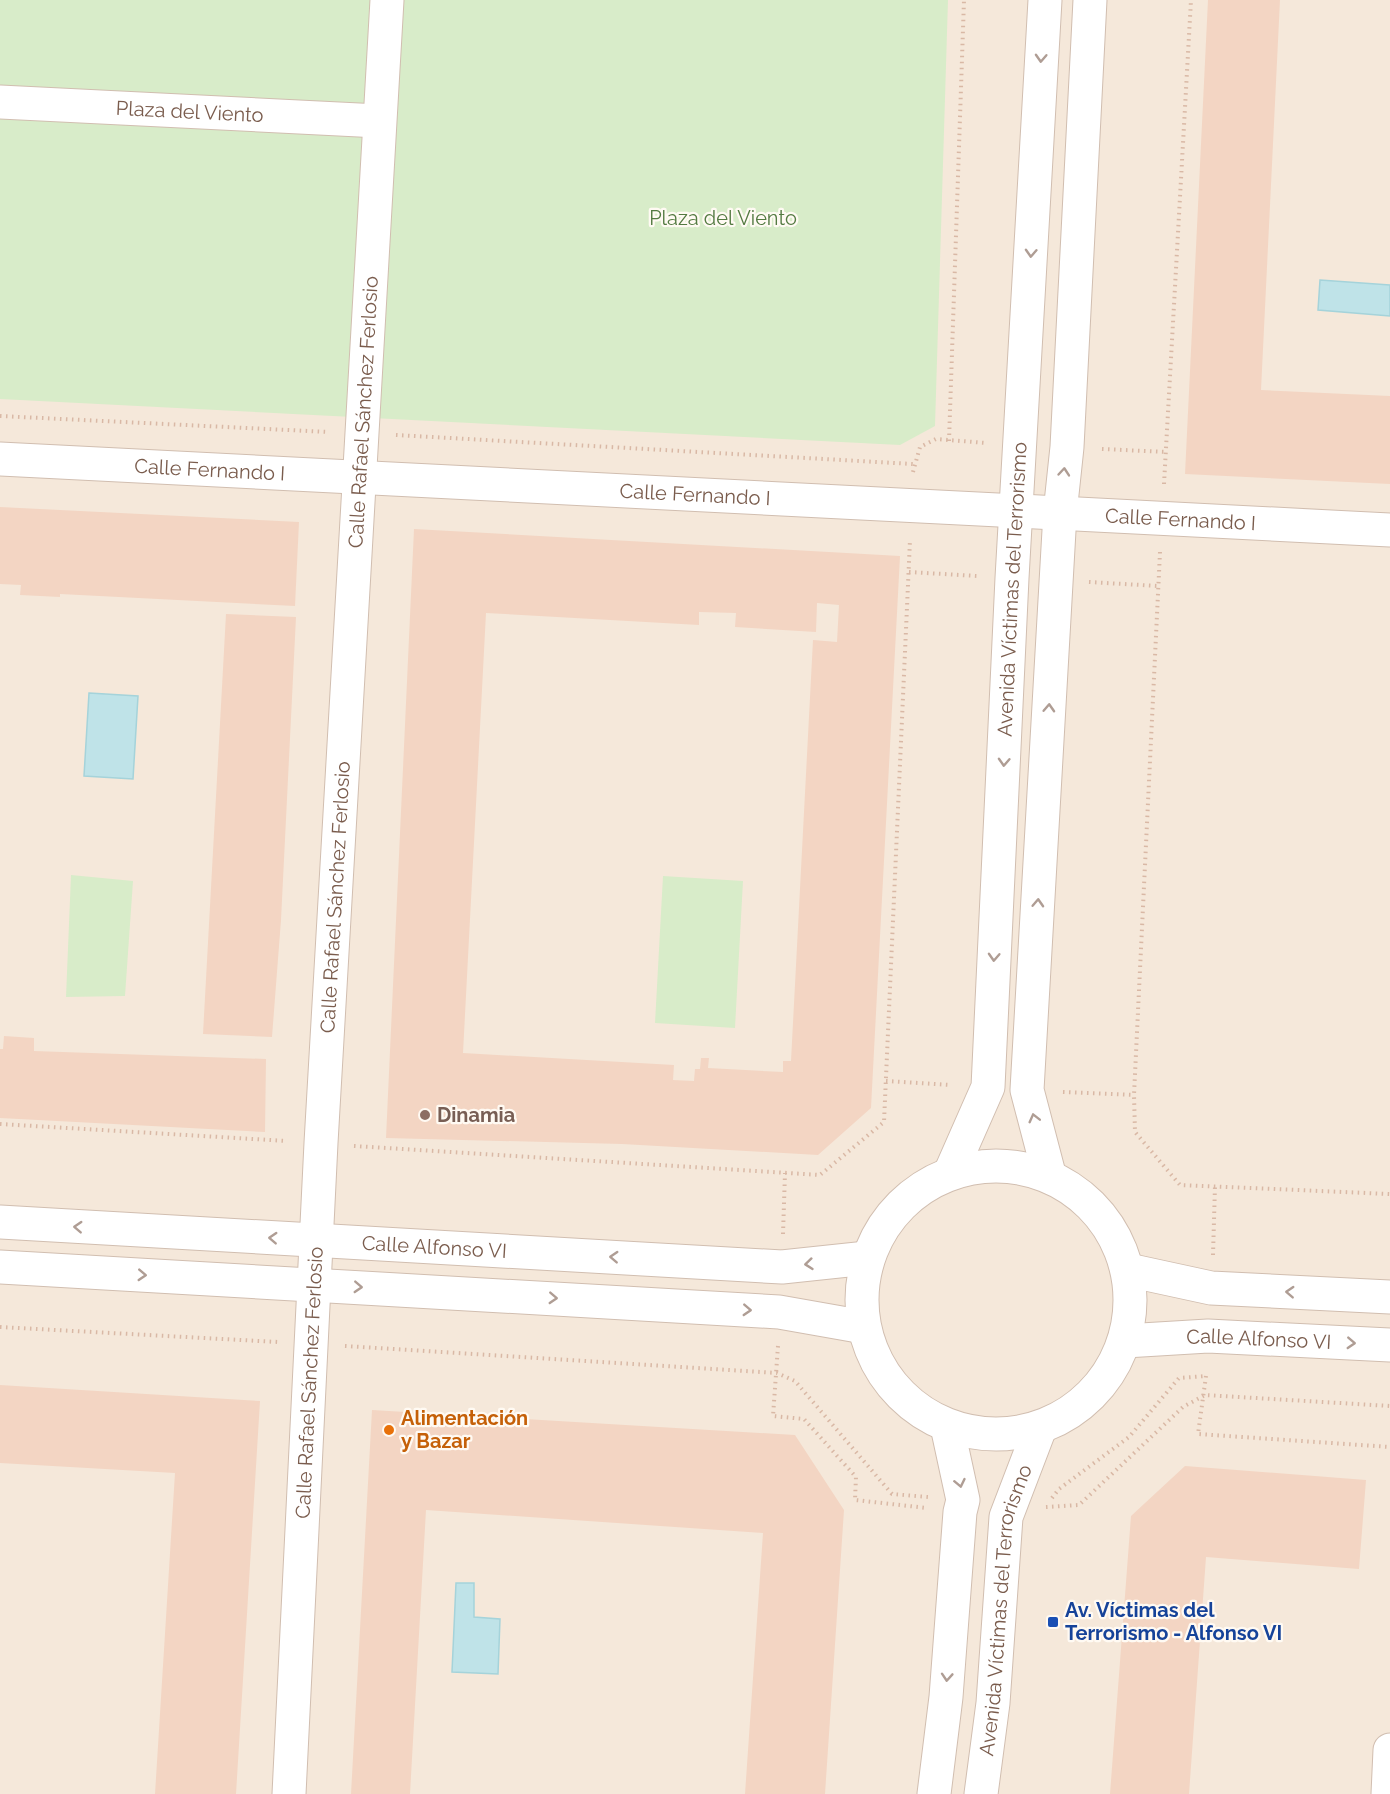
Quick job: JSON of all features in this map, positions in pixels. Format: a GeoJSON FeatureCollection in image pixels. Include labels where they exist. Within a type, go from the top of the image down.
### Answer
{"type":"FeatureCollection","features":[{"type":"Feature","properties":{"kind":"street","name":"Calle Rafael Sánchez Ferlosio"},"geometry":{"type":"LineString","coordinates":[[289,1794],[321,1143],[387,0]]}},
{"type":"Feature","properties":{"kind":"street","name":"Avenida Víctimas del Terrorismo"},"geometry":{"type":"LineString","coordinates":[[951,1171],[988,1087],[1016,511],[1045,0]]}},
{"type":"Feature","properties":{"kind":"street"},"geometry":{"type":"LineString","coordinates":[[1049,1174],[1027,1090],[1060,513],[1066,447],[1090,0]]}},
{"type":"Feature","properties":{"kind":"street","name":"Plaza del Viento"},"geometry":{"type":"LineString","coordinates":[[0,102],[379,121]]}},
{"type":"Feature","properties":{"kind":"street","name":"Calle Fernando I"},"geometry":{"type":"LineString","coordinates":[[0,459],[1390,530]]}},
{"type":"Feature","properties":{"kind":"street"},"geometry":{"type":"LineString","coordinates":[[1001,1164],[1049,1174],[1076,1190],[1110,1227],[1128,1270],[1132,1305],[1125,1341],[1110,1374],[1084,1403],[1040,1428],[992,1435],[947,1426],[910,1404],[882,1372],[864,1327],[861,1293],[867,1258],[881,1228],[907,1197],[951,1171],[1001,1164]]}},
{"type":"Feature","properties":{"kind":"street","name":"Calle Alfonso VI"},"geometry":{"type":"LineString","coordinates":[[0,1222],[782,1267],[867,1258]]}},
{"type":"Feature","properties":{"kind":"street"},"geometry":{"type":"LineString","coordinates":[[0,1267],[779,1311],[864,1327]]}},
{"type":"Feature","properties":{"kind":"street"},"geometry":{"type":"LineString","coordinates":[[1128,1270],[1211,1288],[1390,1297]]}},
{"type":"Feature","properties":{"kind":"street","name":"Calle Alfonso VI"},"geometry":{"type":"LineString","coordinates":[[1125,1341],[1208,1336],[1390,1345]]}},
{"type":"Feature","properties":{"kind":"street"},"geometry":{"type":"LineString","coordinates":[[934,1794],[946,1697],[960,1512],[963,1500],[947,1426]]}},
{"type":"Feature","properties":{"kind":"street","name":"Avenida Víctimas del Terrorismo"},"geometry":{"type":"LineString","coordinates":[[981,1794],[993,1703],[1009,1505],[1040,1428]]}},
{"type":"Feature","properties":{"kind":"street"},"geometry":{"type":"LineString","coordinates":[[1388,1794],[1390,1750]]}},
{"type":"Feature","properties":{"kind":"path"},"geometry":{"type":"LineString","coordinates":[[949,441],[964,0]]}},
{"type":"Feature","properties":{"kind":"path"},"geometry":{"type":"LineString","coordinates":[[1191,0],[1167,452],[1161,518],[1135,1083],[1135,1132],[1180,1185],[1390,1194]]}},
{"type":"Feature","properties":{"kind":"path"},"geometry":{"type":"LineString","coordinates":[[0,416],[914,464]]}},
{"type":"Feature","properties":{"kind":"path"},"geometry":{"type":"LineString","coordinates":[[0,1124],[820,1175],[884,1122],[914,464],[920,447],[936,439],[1021,445]]}},
{"type":"Feature","properties":{"kind":"path"},"geometry":{"type":"LineString","coordinates":[[1066,447],[1167,452]]}},
{"type":"Feature","properties":{"kind":"path"},"geometry":{"type":"LineString","coordinates":[[0,1327],[312,1343],[777,1373],[795,1381],[892,1494],[963,1500]]}},
{"type":"Feature","properties":{"kind":"path"},"geometry":{"type":"LineString","coordinates":[[1009,1505],[1045,1507],[1079,1505],[1183,1407],[1205,1395],[1390,1406]]}},
{"type":"Feature","properties":{"kind":"shaded area"},"geometry":{"type":"Polygon","coordinates":[[[0,0],[1390,0],[1390,1794],[0,1794],[0,0]]]}},
{"type":"Feature","properties":{"kind":"green space","name":"Plaza del Viento"},"geometry":{"type":"Polygon","coordinates":[[[0,0],[948,0],[935,426],[900,445],[0,399],[0,0]]]}},
{"type":"Feature","properties":{"kind":"green space"},"geometry":{"type":"Polygon","coordinates":[[[71,875],[133,881],[125,996],[66,997],[71,875]]]}},
{"type":"Feature","properties":{"kind":"green space"},"geometry":{"type":"Polygon","coordinates":[[[663,876],[743,881],[735,1028],[655,1023],[663,876]]]}},
{"type":"Feature","properties":{"kind":"water"},"geometry":{"type":"Polygon","coordinates":[[[1320,280],[1390,285],[1390,316],[1318,310],[1320,280]]]}},
{"type":"Feature","properties":{"kind":"water"},"geometry":{"type":"Polygon","coordinates":[[[89,693],[138,696],[133,779],[84,776],[89,693]]]}},
{"type":"Feature","properties":{"kind":"water"},"geometry":{"type":"Polygon","coordinates":[[[456,1583],[474,1583],[474,1617],[500,1619],[498,1674],[452,1672],[456,1583]]]}},
{"type":"Feature","properties":{"kind":"building"},"geometry":{"type":"Polygon","coordinates":[[[1208,0],[1280,0],[1261,390],[1390,396],[1390,484],[1185,474],[1208,0]]]}},
{"type":"Feature","properties":{"kind":"building"},"geometry":{"type":"Polygon","coordinates":[[[0,507],[299,522],[295,606],[60,594],[60,597],[20,595],[21,585],[0,584],[0,507]]]}},
{"type":"Feature","properties":{"kind":"building"},"geometry":{"type":"Polygon","coordinates":[[[414,529],[900,556],[871,1108],[818,1155],[622,1144],[386,1138],[414,529]],[[817,603],[816,632],[735,627],[736,613],[699,612],[699,625],[486,613],[463,1053],[674,1065],[673,1080],[694,1081],[695,1069],[700,1069],[701,1058],[709,1058],[708,1068],[783,1072],[783,1061],[791,1061],[813,640],[837,642],[839,605],[817,603]]]}},
{"type":"Feature","properties":{"kind":"building"},"geometry":{"type":"Polygon","coordinates":[[[226,614],[296,617],[281,920],[272,1037],[203,1034],[226,614]]]}},
{"type":"Feature","properties":{"kind":"building"},"geometry":{"type":"Polygon","coordinates":[[[4,1036],[34,1038],[34,1051],[266,1059],[265,1132],[0,1118],[0,1049],[3,1049],[4,1036]]]}},
{"type":"Feature","properties":{"kind":"building"},"geometry":{"type":"Polygon","coordinates":[[[0,1385],[260,1401],[236,1794],[155,1794],[175,1473],[0,1463],[0,1385]]]}},
{"type":"Feature","properties":{"kind":"building"},"geometry":{"type":"Polygon","coordinates":[[[372,1410],[795,1435],[844,1510],[825,1794],[745,1794],[763,1533],[426,1510],[410,1794],[351,1794],[372,1410]]]}},
{"type":"Feature","properties":{"kind":"building"},"geometry":{"type":"Polygon","coordinates":[[[1185,1466],[1366,1480],[1359,1569],[1206,1557],[1189,1794],[1110,1794],[1131,1516],[1185,1466]]]}},
{"type":"Feature","properties":{"kind":"place","name":"Dinamia"},"geometry":{"type":"Point","coordinates":[425,1115]}},
{"type":"Feature","properties":{"kind":"place","name":"Alimentación y Bazar"},"geometry":{"type":"Point","coordinates":[389,1430]}},
{"type":"Feature","properties":{"kind":"place","name":"Av. Víctimas del Terrorismo - Alfonso VI"},"geometry":{"type":"Point","coordinates":[1053,1622]}}]}
